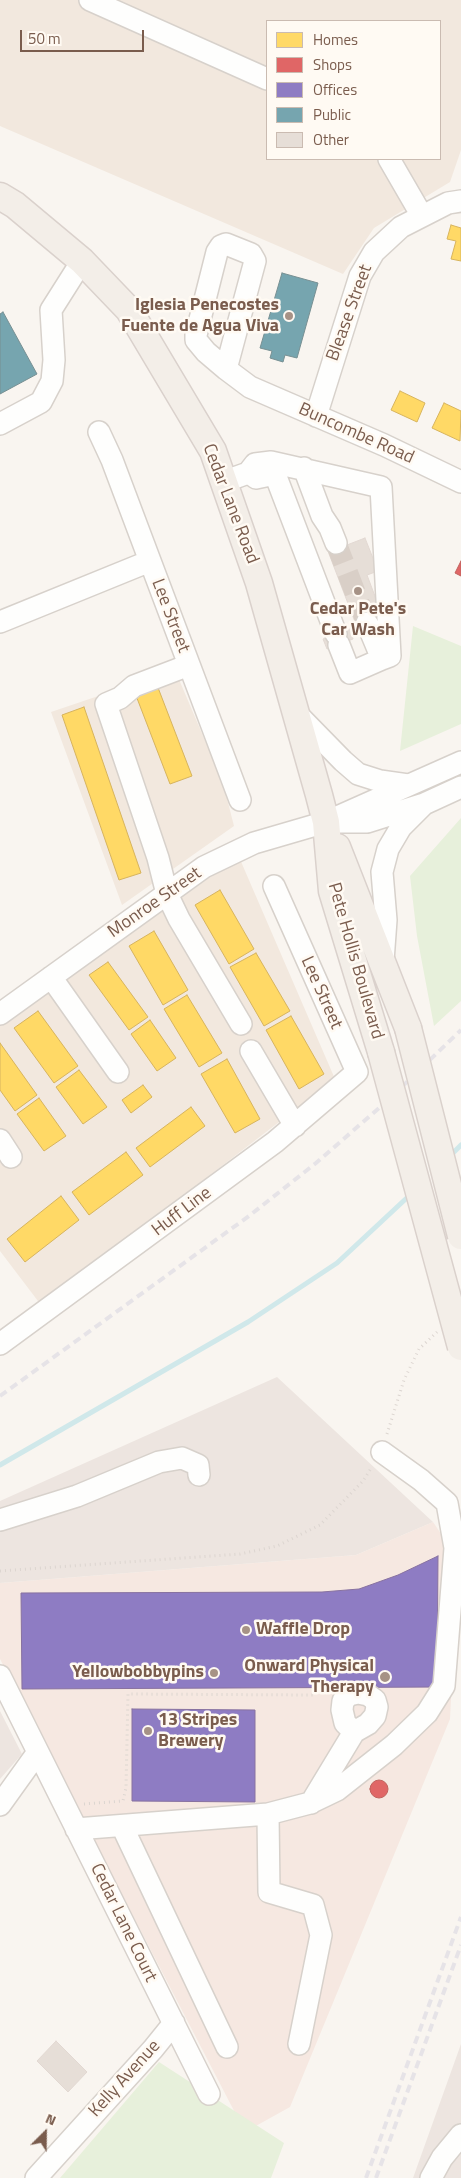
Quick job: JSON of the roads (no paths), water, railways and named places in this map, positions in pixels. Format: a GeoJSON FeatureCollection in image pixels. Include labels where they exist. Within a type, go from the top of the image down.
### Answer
{"type":"FeatureCollection","features":[{"type":"Feature","properties":{"kind":"main road","name":"Cedar Lane Road"},"geometry":{"type":"LineString","coordinates":[[0,196],[15,205],[82,261],[129,310],[213,451],[259,583],[326,822]]}},
{"type":"Feature","properties":{"kind":"main road","name":"Pete Hollis Boulevard"},"geometry":{"type":"LineString","coordinates":[[326,822],[408,1028],[461,1236]]}},
{"type":"Feature","properties":{"kind":"main road","name":"Pete Hollis Boulevard"},"geometry":{"type":"LineString","coordinates":[[326,822],[332,891],[381,1052],[461,1347]]}},
{"type":"Feature","properties":{"kind":"street"},"geometry":{"type":"LineString","coordinates":[[90,0],[185,41],[266,80]]}},
{"type":"Feature","properties":{"kind":"street"},"geometry":{"type":"LineString","coordinates":[[390,160],[422,216]]}},
{"type":"Feature","properties":{"kind":"street","name":"Blease Street"},"geometry":{"type":"LineString","coordinates":[[316,416],[363,268],[383,242],[401,228],[448,203],[461,201]]}},
{"type":"Feature","properties":{"kind":"street","name":"Buncombe Road"},"geometry":{"type":"LineString","coordinates":[[226,369],[255,262],[251,254],[226,244],[221,246],[217,252],[196,335],[196,340],[206,352],[226,369],[250,387],[461,482]]}},
{"type":"Feature","properties":{"kind":"street"},"geometry":{"type":"LineString","coordinates":[[0,424],[41,402],[52,381],[54,360],[51,310],[82,261]]}},
{"type":"Feature","properties":{"kind":"street","name":"Lee Street"},"geometry":{"type":"LineString","coordinates":[[99,432],[240,800]]}},
{"type":"Feature","properties":{"kind":"street"},"geometry":{"type":"LineString","coordinates":[[224,482],[248,473],[255,464],[272,462],[381,487],[390,656],[350,673],[275,474],[256,478],[248,473]]}},
{"type":"Feature","properties":{"kind":"street"},"geometry":{"type":"LineString","coordinates":[[304,468],[322,516],[330,528],[336,543]]}},
{"type":"Feature","properties":{"kind":"street"},"geometry":{"type":"LineString","coordinates":[[0,622],[150,561]]}},
{"type":"Feature","properties":{"kind":"street"},"geometry":{"type":"LineString","coordinates":[[367,623],[382,659]]}},
{"type":"Feature","properties":{"kind":"street"},"geometry":{"type":"LineString","coordinates":[[189,665],[134,686],[120,698],[106,704],[158,858],[167,894],[179,919],[242,1024]]}},
{"type":"Feature","properties":{"kind":"street"},"geometry":{"type":"LineString","coordinates":[[296,713],[343,762],[358,774],[380,781],[410,785]]}},
{"type":"Feature","properties":{"kind":"street"},"geometry":{"type":"LineString","coordinates":[[326,822],[461,762]]}},
{"type":"Feature","properties":{"kind":"street"},"geometry":{"type":"LineString","coordinates":[[326,822],[367,822],[424,804],[461,787]]}},
{"type":"Feature","properties":{"kind":"street"},"geometry":{"type":"LineString","coordinates":[[383,964],[386,920],[382,872],[388,849],[401,828],[424,804]]}},
{"type":"Feature","properties":{"kind":"street","name":"Monroe Street"},"geometry":{"type":"LineString","coordinates":[[0,1014],[204,867],[254,843],[326,822]]}},
{"type":"Feature","properties":{"kind":"street","name":"Lee Street"},"geometry":{"type":"LineString","coordinates":[[274,886],[357,1072]]}},
{"type":"Feature","properties":{"kind":"street"},"geometry":{"type":"LineString","coordinates":[[51,977],[118,1072]]}},
{"type":"Feature","properties":{"kind":"street"},"geometry":{"type":"LineString","coordinates":[[251,1052],[295,1126]]}},
{"type":"Feature","properties":{"kind":"street","name":"Huff Line"},"geometry":{"type":"LineString","coordinates":[[0,1344],[168,1222],[295,1126],[357,1072]]}},
{"type":"Feature","properties":{"kind":"street"},"geometry":{"type":"LineString","coordinates":[[0,1140],[11,1157]]}},
{"type":"Feature","properties":{"kind":"street"},"geometry":{"type":"LineString","coordinates":[[76,1829],[268,1814],[310,1803],[337,1790],[394,1745],[427,1713],[444,1686],[455,1548],[447,1503],[421,1480],[382,1452]]}},
{"type":"Feature","properties":{"kind":"street"},"geometry":{"type":"LineString","coordinates":[[0,1520],[77,1496],[160,1462],[182,1458],[198,1465],[199,1475]]}},
{"type":"Feature","properties":{"kind":"street","name":"Cedar Lane Court"},"geometry":{"type":"LineString","coordinates":[[0,1676],[209,2094]]}},
{"type":"Feature","properties":{"kind":"street"},"geometry":{"type":"LineString","coordinates":[[310,1803],[354,1732]]}},
{"type":"Feature","properties":{"kind":"street"},"geometry":{"type":"LineString","coordinates":[[0,1805],[38,1752]]}},
{"type":"Feature","properties":{"kind":"street"},"geometry":{"type":"LineString","coordinates":[[268,1814],[269,1892],[313,1905],[321,1935],[299,2044]]}},
{"type":"Feature","properties":{"kind":"street"},"geometry":{"type":"LineString","coordinates":[[122,1826],[226,2047]]}},
{"type":"Feature","properties":{"kind":"street","name":"Kelly Avenue"},"geometry":{"type":"LineString","coordinates":[[36,2178],[153,2049],[174,2023]]}},
{"type":"Feature","properties":{"kind":"street"},"geometry":{"type":"LineString","coordinates":[[431,2178],[442,2158],[461,2135]]}},
{"type":"Feature","properties":{"kind":"waterway"},"geometry":{"type":"LineString","coordinates":[[449,1157],[461,1145]]}},
{"type":"Feature","properties":{"kind":"waterway"},"geometry":{"type":"LineString","coordinates":[[0,1465],[248,1322],[337,1263],[411,1194]]}},
{"type":"Feature","properties":{"kind":"tunnel"},"geometry":{"type":"LineString","coordinates":[[336,543],[367,623]]}},
{"type":"Feature","properties":{"kind":"railway"},"geometry":{"type":"LineString","coordinates":[[0,1396],[249,1216],[316,1163],[386,1102],[461,1030]]}},
{"type":"Feature","properties":{"kind":"railway"},"geometry":{"type":"LineString","coordinates":[[366,2178],[461,1917]]}},
{"type":"Feature","properties":{"kind":"railway"},"geometry":{"type":"LineString","coordinates":[[376,2178],[461,1945]]}},
{"type":"Feature","properties":{"kind":"place","name":"Iglesia Penecostes Fuente de Agua Viva"},"geometry":{"type":"Point","coordinates":[289,316]}},
{"type":"Feature","properties":{"kind":"place","name":"Cedar Pete's Car Wash"},"geometry":{"type":"Point","coordinates":[358,591]}},
{"type":"Feature","properties":{"kind":"place","name":"Waffle Drop"},"geometry":{"type":"Point","coordinates":[246,1630]}},
{"type":"Feature","properties":{"kind":"place","name":"Yellowbobbypins"},"geometry":{"type":"Point","coordinates":[214,1673]}},
{"type":"Feature","properties":{"kind":"place","name":"Onward Physical Therapy"},"geometry":{"type":"Point","coordinates":[385,1677]}},
{"type":"Feature","properties":{"kind":"place","name":"13 Stripes Brewery"},"geometry":{"type":"Point","coordinates":[148,1731]}}]}
